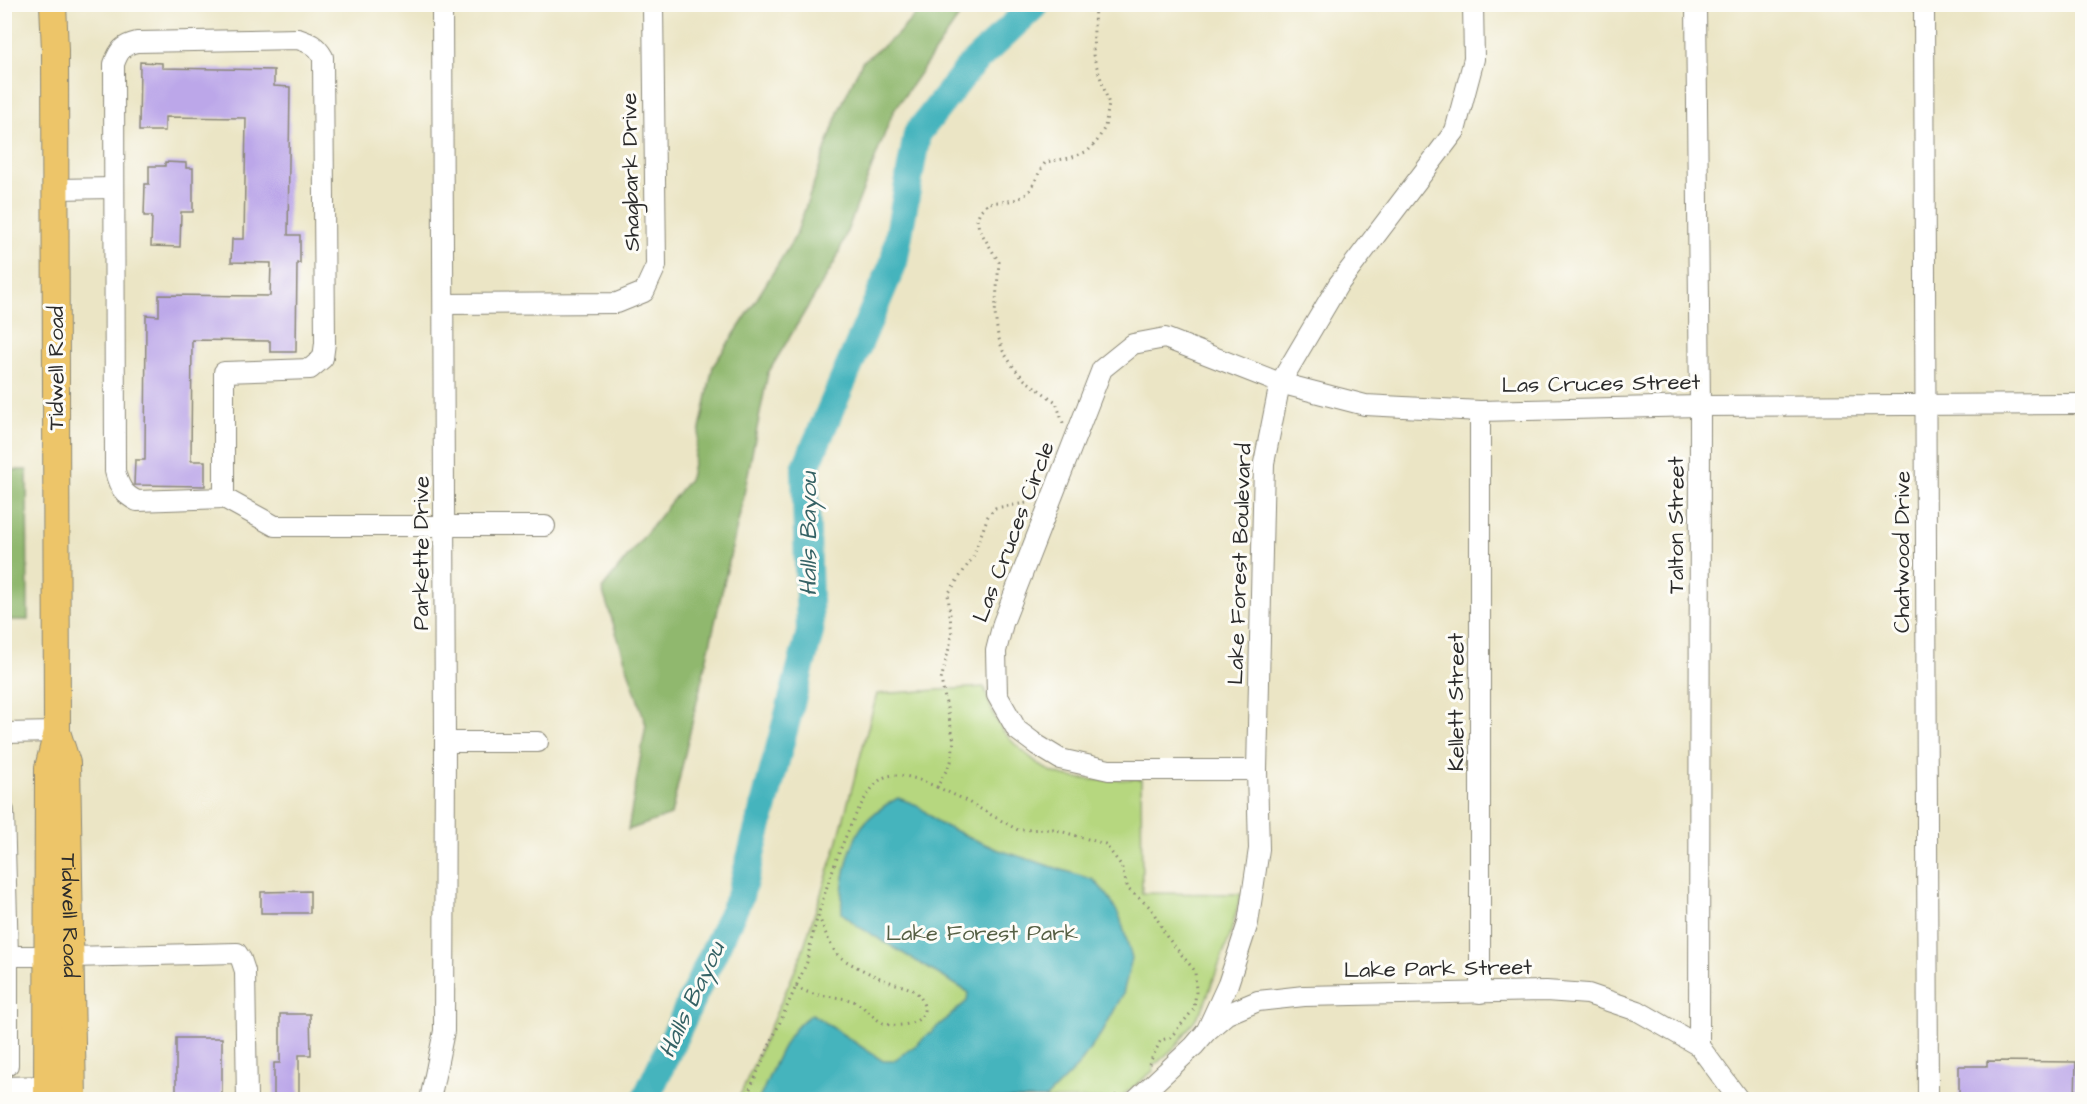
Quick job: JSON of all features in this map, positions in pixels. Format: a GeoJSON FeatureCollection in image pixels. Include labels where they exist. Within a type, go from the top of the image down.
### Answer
{"type":"FeatureCollection","features":[{"type":"Feature","properties":{"kind":"main road","name":"Tidwell Road"},"geometry":{"type":"LineString","coordinates":[[53,4],[56,189],[57,732],[48,768],[59,957],[73,1100]]}},
{"type":"Feature","properties":{"kind":"main road","name":"Tidwell Road"},"geometry":{"type":"LineString","coordinates":[[47,1093],[59,957]]}},
{"type":"Feature","properties":{"kind":"street","name":"Parkette Drive"},"geometry":{"type":"LineString","coordinates":[[430,1100],[444,1030],[446,742],[442,4]]}},
{"type":"Feature","properties":{"kind":"street","name":"Shagbark Drive"},"geometry":{"type":"LineString","coordinates":[[444,304],[617,303],[644,292],[656,267],[652,4]]}},
{"type":"Feature","properties":{"kind":"street","name":"Lake Forest Boulevard"},"geometry":{"type":"LineString","coordinates":[[1206,1032],[1228,984],[1248,923],[1260,849],[1257,770],[1263,462],[1280,383],[1338,285],[1455,131],[1474,59],[1473,4]]}},
{"type":"Feature","properties":{"kind":"street","name":"Talton Street"},"geometry":{"type":"LineString","coordinates":[[1696,4],[1700,406],[1699,1046]]}},
{"type":"Feature","properties":{"kind":"street","name":"Chatwood Drive"},"geometry":{"type":"LineString","coordinates":[[1924,4],[1928,1100]]}},
{"type":"Feature","properties":{"kind":"street"},"geometry":{"type":"LineString","coordinates":[[224,498],[224,372],[310,369],[323,358],[323,57],[311,43],[298,39],[137,42],[125,45],[118,52],[114,64],[115,471],[118,485],[125,495],[137,501],[224,498],[275,526],[545,526]]}},
{"type":"Feature","properties":{"kind":"street"},"geometry":{"type":"LineString","coordinates":[[56,189],[114,188]]}},
{"type":"Feature","properties":{"kind":"street","name":"Las Cruces Circle"},"geometry":{"type":"LineString","coordinates":[[1257,770],[1109,770],[1060,759],[1036,745],[1017,730],[997,695],[996,651],[1003,623],[1102,369],[1133,345],[1165,338],[1280,383]]}},
{"type":"Feature","properties":{"kind":"street","name":"Las Cruces Street"},"geometry":{"type":"LineString","coordinates":[[1280,383],[1365,405],[1480,411],[1700,406],[2082,404]]}},
{"type":"Feature","properties":{"kind":"street","name":"Kellett Street"},"geometry":{"type":"LineString","coordinates":[[1480,411],[1480,993]]}},
{"type":"Feature","properties":{"kind":"street"},"geometry":{"type":"LineString","coordinates":[[4,733],[57,732]]}},
{"type":"Feature","properties":{"kind":"street"},"geometry":{"type":"LineString","coordinates":[[446,742],[538,742]]}},
{"type":"Feature","properties":{"kind":"street"},"geometry":{"type":"LineString","coordinates":[[4,811],[8,1065],[4,1065]]}},
{"type":"Feature","properties":{"kind":"street"},"geometry":{"type":"LineString","coordinates":[[6,956],[237,953],[242,959],[245,970],[247,1100]]}},
{"type":"Feature","properties":{"kind":"street","name":"Lake Park Street"},"geometry":{"type":"LineString","coordinates":[[1131,1093],[1194,1046],[1227,1014],[1258,1001],[1304,996],[1545,991],[1588,994],[1638,1011],[1699,1046],[1739,1100]]}},
{"type":"Feature","properties":{"kind":"street"},"geometry":{"type":"LineString","coordinates":[[4,1087],[47,1093]]}},
{"type":"Feature","properties":{"kind":"path"},"geometry":{"type":"LineString","coordinates":[[1061,429],[1063,423],[1056,402],[1025,380],[1003,351],[994,314],[999,262],[979,229],[977,219],[980,211],[988,203],[1007,202],[1021,198],[1032,187],[1046,162],[1070,158],[1088,151],[1105,127],[1109,104],[1093,55],[1095,4]]}},
{"type":"Feature","properties":{"kind":"path"},"geometry":{"type":"LineString","coordinates":[[937,787],[951,762],[954,741],[941,680],[952,636],[948,594],[973,557],[988,516],[995,508],[1027,503],[1034,497]]}},
{"type":"Feature","properties":{"kind":"path"},"geometry":{"type":"LineString","coordinates":[[745,1100],[807,962],[810,941],[831,876],[860,806],[881,779],[899,775],[962,798],[1018,830],[1053,829],[1105,844],[1121,865],[1128,890],[1151,908],[1167,936],[1195,971],[1194,1009],[1170,1038],[1161,1040],[1149,1061],[1148,1069]]}},
{"type":"Feature","properties":{"kind":"path"},"geometry":{"type":"LineString","coordinates":[[796,986],[805,993],[819,997],[854,1001],[883,1023],[908,1024],[919,1020],[924,1011],[923,1003],[916,992],[904,985],[890,983],[879,978],[838,955],[819,915]]}},
{"type":"Feature","properties":{"kind":"path"},"geometry":{"type":"LineString","coordinates":[[1111,1100],[1131,1093]]}},
{"type":"Feature","properties":{"kind":"green space"},"geometry":{"type":"Polygon","coordinates":[[[924,5],[967,5],[893,112],[836,260],[768,373],[742,504],[671,815],[628,830],[646,725],[602,589],[690,478],[713,366],[796,235],[839,110],[862,62],[897,35],[924,5]]]}},
{"type":"Feature","properties":{"kind":"green space"},"geometry":{"type":"Polygon","coordinates":[[[4,470],[27,470],[28,620],[5,620],[4,470]]]}},
{"type":"Feature","properties":{"kind":"green space","name":"Lake Forest Park"},"geometry":{"type":"Polygon","coordinates":[[[984,687],[994,715],[1008,738],[1043,767],[1057,774],[1080,779],[1141,779],[1142,893],[1241,894],[1230,935],[1203,1008],[1177,1045],[1154,1066],[1153,1071],[1118,1099],[738,1100],[799,961],[835,851],[877,694],[984,687]]]}},
{"type":"Feature","properties":{"kind":"water"},"geometry":{"type":"Polygon","coordinates":[[[898,798],[917,805],[940,824],[996,849],[1094,880],[1108,896],[1120,917],[1132,958],[1123,994],[1103,1031],[1078,1066],[1045,1099],[759,1099],[786,1041],[793,1031],[812,1014],[883,1061],[893,1061],[916,1045],[967,1001],[968,992],[859,927],[842,913],[845,870],[859,831],[876,812],[898,798]]]}},
{"type":"Feature","properties":{"kind":"building"},"geometry":{"type":"Polygon","coordinates":[[[140,62],[162,63],[162,68],[274,70],[274,86],[290,87],[288,235],[300,235],[300,263],[297,263],[296,352],[270,352],[270,341],[192,340],[191,461],[205,461],[205,486],[134,485],[135,460],[145,460],[146,315],[159,316],[159,295],[270,296],[271,263],[231,262],[232,239],[244,239],[246,118],[165,117],[165,131],[139,131],[140,62]]]}},
{"type":"Feature","properties":{"kind":"building"},"geometry":{"type":"Polygon","coordinates":[[[165,162],[186,163],[186,168],[193,168],[193,212],[181,212],[180,247],[151,246],[152,216],[144,216],[145,184],[149,184],[149,166],[165,166],[165,162]]]}},
{"type":"Feature","properties":{"kind":"building"},"geometry":{"type":"Polygon","coordinates":[[[310,891],[310,913],[261,913],[261,892],[310,891]]]}},
{"type":"Feature","properties":{"kind":"building"},"geometry":{"type":"Polygon","coordinates":[[[280,1014],[310,1014],[311,1055],[299,1055],[299,1100],[274,1100],[274,1063],[280,1063],[280,1014]]]}},
{"type":"Feature","properties":{"kind":"building"},"geometry":{"type":"Polygon","coordinates":[[[176,1038],[222,1038],[222,1100],[176,1100],[176,1038]]]}},
{"type":"Feature","properties":{"kind":"building"},"geometry":{"type":"Polygon","coordinates":[[[1987,1061],[2076,1062],[2075,1100],[1959,1100],[1959,1066],[1987,1066],[1987,1061]]]}},
{"type":"Feature","properties":{"kind":"waterway","name":"Halls Bayou"},"geometry":{"type":"LineString","coordinates":[[645,1100],[740,896],[810,632],[805,469],[894,262],[917,134],[971,65],[1036,4]]}}]}
